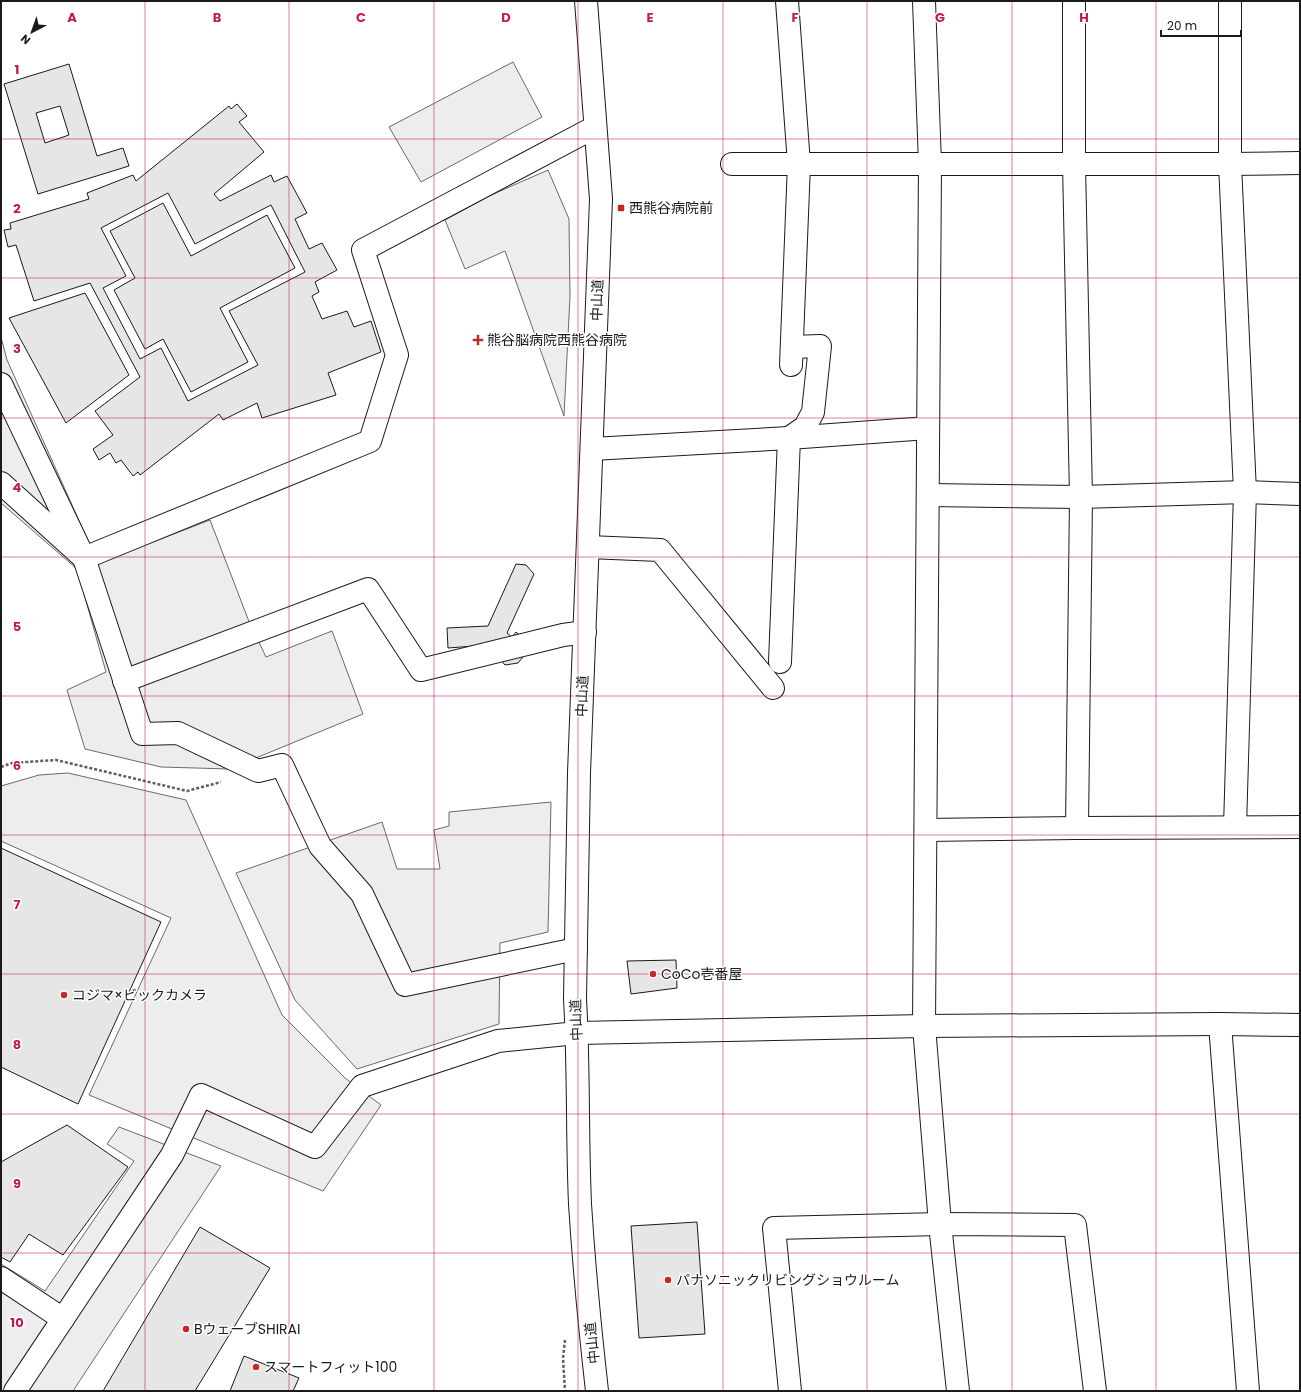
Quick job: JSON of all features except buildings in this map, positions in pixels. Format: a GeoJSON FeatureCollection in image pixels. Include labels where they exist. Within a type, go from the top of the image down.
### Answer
{"type":"FeatureCollection","features":[{"type":"Feature","properties":{"kind":"main road","name":"中山道"},"geometry":{"type":"LineString","coordinates":[[586,1],[601,199],[579,773],[575,999],[580,1203],[588,1317],[597,1391]]}},
{"type":"Feature","properties":{"kind":"main road"},"geometry":{"type":"LineString","coordinates":[[787,1],[799,164],[791,356],[820,346],[813,412],[805,427],[789,438]]}},
{"type":"Feature","properties":{"kind":"main road"},"geometry":{"type":"LineString","coordinates":[[924,1],[930,164],[924,1026],[940,1224],[958,1391]]}},
{"type":"Feature","properties":{"kind":"main road"},"geometry":{"type":"LineString","coordinates":[[1074,1],[1074,164],[1081,497],[1077,828]]}},
{"type":"Feature","properties":{"kind":"main road"},"geometry":{"type":"LineString","coordinates":[[1230,1],[1230,164],[1245,492],[1235,827]]}},
{"type":"Feature","properties":{"kind":"main road"},"geometry":{"type":"LineString","coordinates":[[84,558],[370,441],[397,355],[363,250],[595,127]]}},
{"type":"Feature","properties":{"kind":"main road"},"geometry":{"type":"LineString","coordinates":[[732,164],[1300,163]]}},
{"type":"Feature","properties":{"kind":"main road"},"geometry":{"type":"LineString","coordinates":[[1,384],[84,558],[142,734],[178,733],[258,771],[282,764],[320,846],[362,894],[405,985],[576,949]]}},
{"type":"Feature","properties":{"kind":"main road"},"geometry":{"type":"LineString","coordinates":[[592,449],[789,438],[928,428]]}},
{"type":"Feature","properties":{"kind":"main road"},"geometry":{"type":"LineString","coordinates":[[780,662],[789,438]]}},
{"type":"Feature","properties":{"kind":"main road"},"geometry":{"type":"LineString","coordinates":[[1,483],[84,558]]}},
{"type":"Feature","properties":{"kind":"main road"},"geometry":{"type":"LineString","coordinates":[[928,495],[1081,497],[1245,492],[1300,494]]}},
{"type":"Feature","properties":{"kind":"main road"},"geometry":{"type":"LineString","coordinates":[[588,547],[660,550],[773,688]]}},
{"type":"Feature","properties":{"kind":"main road"},"geometry":{"type":"LineString","coordinates":[[124,681],[368,589],[421,670],[563,635],[585,632]]}},
{"type":"Feature","properties":{"kind":"main road"},"geometry":{"type":"LineString","coordinates":[[926,830],[1300,827]]}},
{"type":"Feature","properties":{"kind":"main road"},"geometry":{"type":"LineString","coordinates":[[1220,1024],[1248,1391]]}},
{"type":"Feature","properties":{"kind":"main road"},"geometry":{"type":"LineString","coordinates":[[15,1391],[172,1155],[201,1095],[315,1147],[362,1086],[498,1041],[577,1033],[924,1026],[1220,1024],[1300,1025]]}},
{"type":"Feature","properties":{"kind":"main road"},"geometry":{"type":"LineString","coordinates":[[790,1391],[774,1228],[940,1224],[1075,1226],[1095,1391]]}},
{"type":"Feature","properties":{"kind":"main road"},"geometry":{"type":"LineString","coordinates":[[1,1278],[63,1319]]}},
{"type":"Feature","properties":{"kind":"path"},"geometry":{"type":"LineString","coordinates":[[1,767],[12,763],[56,760],[187,791],[258,771]]}},
{"type":"Feature","properties":{"kind":"shaded area"},"geometry":{"type":"Polygon","coordinates":[[[513,62],[542,117],[421,182],[389,127],[513,62]]]}},
{"type":"Feature","properties":{"kind":"shaded area"},"geometry":{"type":"Polygon","coordinates":[[[548,170],[569,219],[570,296],[564,416],[505,251],[465,269],[445,220],[489,196],[548,170]]]}},
{"type":"Feature","properties":{"kind":"shaded area"},"geometry":{"type":"Polygon","coordinates":[[[1,337],[7,360],[98,563],[210,520],[248,619],[266,657],[332,631],[363,714],[229,769],[161,767],[85,749],[67,690],[106,672],[77,569],[1,503],[1,337]]]}},
{"type":"Feature","properties":{"kind":"shaded area"},"geometry":{"type":"Polygon","coordinates":[[[68,773],[186,800],[282,1015],[345,1078],[381,1105],[323,1191],[89,1095],[171,918],[1,841],[1,786],[39,775],[68,773]]]}},
{"type":"Feature","properties":{"kind":"shaded area"},"geometry":{"type":"Polygon","coordinates":[[[551,802],[548,932],[500,943],[499,1024],[357,1069],[295,1000],[236,873],[382,822],[397,869],[440,869],[434,830],[449,826],[449,812],[551,802]]]}},
{"type":"Feature","properties":{"kind":"shaded area"},"geometry":{"type":"Polygon","coordinates":[[[119,1127],[221,1166],[73,1391],[1,1391],[1,1264],[45,1291],[134,1161],[107,1144],[119,1127]]]}},
{"type":"Feature","properties":{"kind":"place","name":"西熊谷病院前"},"geometry":{"type":"Point","coordinates":[621,208]}},
{"type":"Feature","properties":{"kind":"place","name":"熊谷脳病院西熊谷病院"},"geometry":{"type":"Point","coordinates":[478,340]}},
{"type":"Feature","properties":{"kind":"place","name":"CoCo壱番屋"},"geometry":{"type":"Point","coordinates":[653,974]}},
{"type":"Feature","properties":{"kind":"place","name":"コジマ×ビックカメラ"},"geometry":{"type":"Point","coordinates":[64,995]}},
{"type":"Feature","properties":{"kind":"place","name":"パナソニックリビングショウルーム"},"geometry":{"type":"Point","coordinates":[668,1280]}},
{"type":"Feature","properties":{"kind":"place","name":"BウェーブSHIRAI"},"geometry":{"type":"Point","coordinates":[186,1329]}},
{"type":"Feature","properties":{"kind":"place","name":"スマートフィット100"},"geometry":{"type":"Point","coordinates":[256,1367]}}]}
